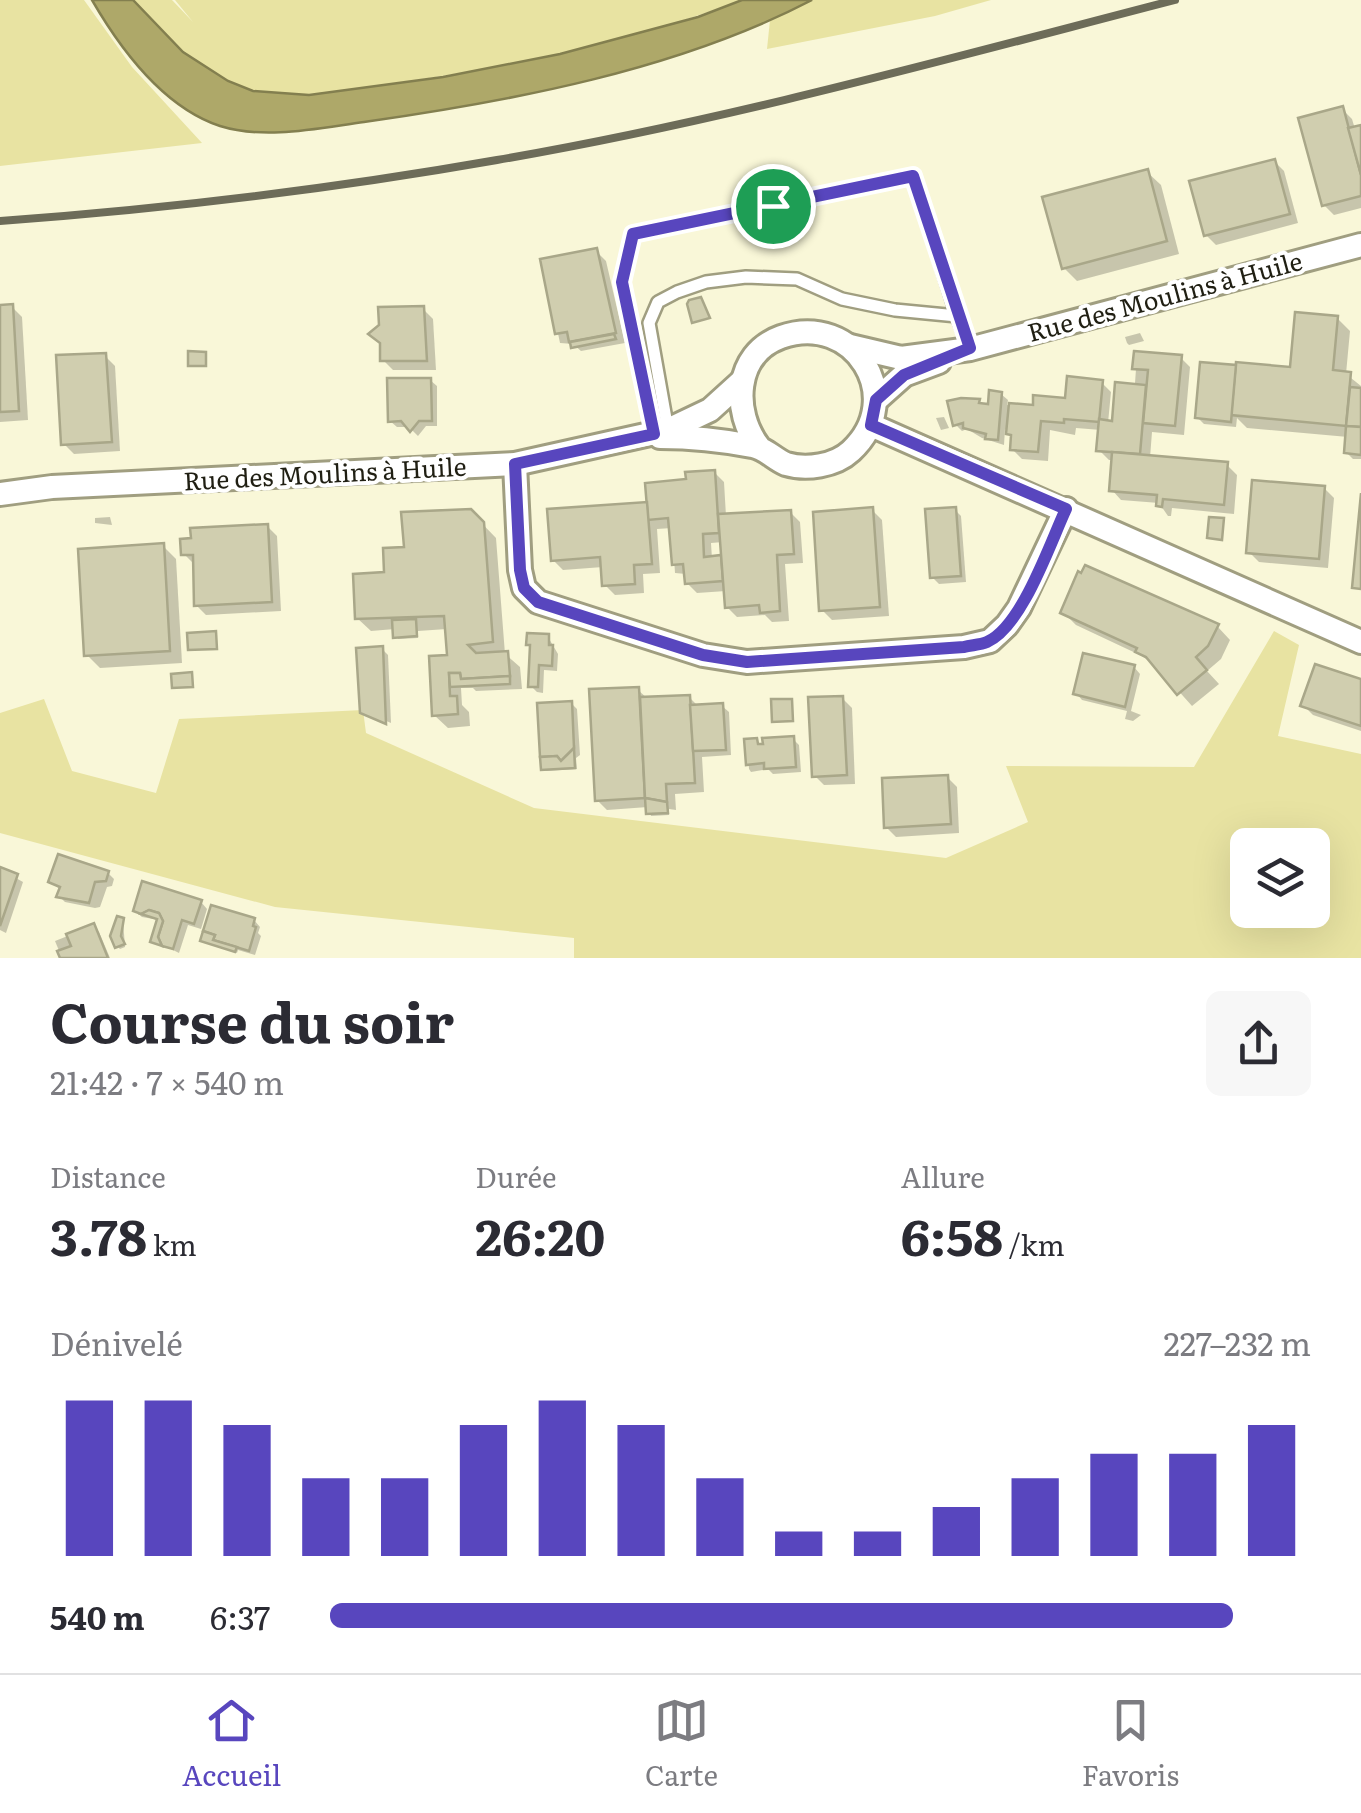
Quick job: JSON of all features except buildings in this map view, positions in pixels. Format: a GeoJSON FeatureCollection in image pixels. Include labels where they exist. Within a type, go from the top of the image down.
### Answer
{"type":"FeatureCollection","features":[{"type":"Feature","properties":{"kind":"street","name":"Rue des Moulins à Huile"},"geometry":{"type":"LineString","coordinates":[[850,346],[901,358],[970,348],[1361,246]]}},
{"type":"Feature","properties":{"kind":"street"},"geometry":{"type":"LineString","coordinates":[[809,332],[850,346],[865,362],[876,400],[871,425],[850,453],[820,466],[784,463],[759,447],[741,413],[742,381],[757,354],[778,338],[809,332]]}},
{"type":"Feature","properties":{"kind":"street","name":"Rue des Moulins à Huile"},"geometry":{"type":"LineString","coordinates":[[876,400],[904,375],[970,348]]}},
{"type":"Feature","properties":{"kind":"street","name":"Rue des Moulins à Huile"},"geometry":{"type":"LineString","coordinates":[[0,494],[52,487],[515,464],[656,433],[710,410],[742,381]]}},
{"type":"Feature","properties":{"kind":"street"},"geometry":{"type":"LineString","coordinates":[[871,425],[1361,642]]}},
{"type":"Feature","properties":{"kind":"street","name":"Rue des Moulins à Huile"},"geometry":{"type":"LineString","coordinates":[[656,433],[759,447]]}},
{"type":"Feature","properties":{"kind":"street"},"geometry":{"type":"LineString","coordinates":[[515,464],[520,570],[524,588],[538,602],[703,655],[747,662],[964,647],[990,641],[1019,608],[1066,509]]}},
{"type":"Feature","properties":{"kind":"lane"},"geometry":{"type":"LineString","coordinates":[[656,433],[622,282],[633,234],[913,176],[970,348]]}},
{"type":"Feature","properties":{"kind":"lane"},"geometry":{"type":"LineString","coordinates":[[656,433],[649,323],[658,302],[677,292],[706,282],[797,279],[842,299],[957,316]]}},
{"type":"Feature","properties":{"kind":"shaded area"},"geometry":{"type":"Polygon","coordinates":[[[0,0],[84,0],[132,67],[202,143],[0,166],[0,0]]]}},
{"type":"Feature","properties":{"kind":"shaded area"},"geometry":{"type":"Polygon","coordinates":[[[92,0],[133,0],[183,52],[228,81],[253,91],[309,95],[443,77],[560,54],[698,17],[742,0],[812,0],[706,46],[535,93],[311,130],[255,132],[220,126],[199,117],[162,91],[130,57],[92,0]]]}},
{"type":"Feature","properties":{"kind":"shaded area"},"geometry":{"type":"Polygon","coordinates":[[[133,0],[172,0],[193,22],[175,0],[742,0],[609,42],[518,62],[426,79],[300,94],[252,90],[217,76],[171,42],[133,0]]]}},
{"type":"Feature","properties":{"kind":"shaded area"},"geometry":{"type":"Polygon","coordinates":[[[812,0],[991,0],[935,16],[767,49],[770,20],[812,0]]]}},
{"type":"Feature","properties":{"kind":"shaded area"},"geometry":{"type":"Polygon","coordinates":[[[1274,631],[1299,645],[1278,736],[1361,754],[1361,958],[574,958],[574,938],[275,907],[0,833],[0,713],[44,699],[72,771],[156,793],[179,719],[363,710],[366,733],[534,808],[946,858],[1028,822],[1006,766],[1194,767],[1274,631]]]}},
{"type":"Feature","properties":{"kind":"railway"},"geometry":{"type":"LineString","coordinates":[[0,221],[311,189],[582,144],[838,87],[1175,0]]}},
{"type":"Feature","properties":{"kind":"route"},"geometry":{"type":"LineString","coordinates":[[913,176],[970,348],[904,375],[876,400],[871,425],[1066,509],[1019,608],[990,641],[964,647],[747,662],[703,655],[538,602],[524,588],[515,464],[654,434],[622,282],[633,234],[773,206],[913,176]]}}]}
